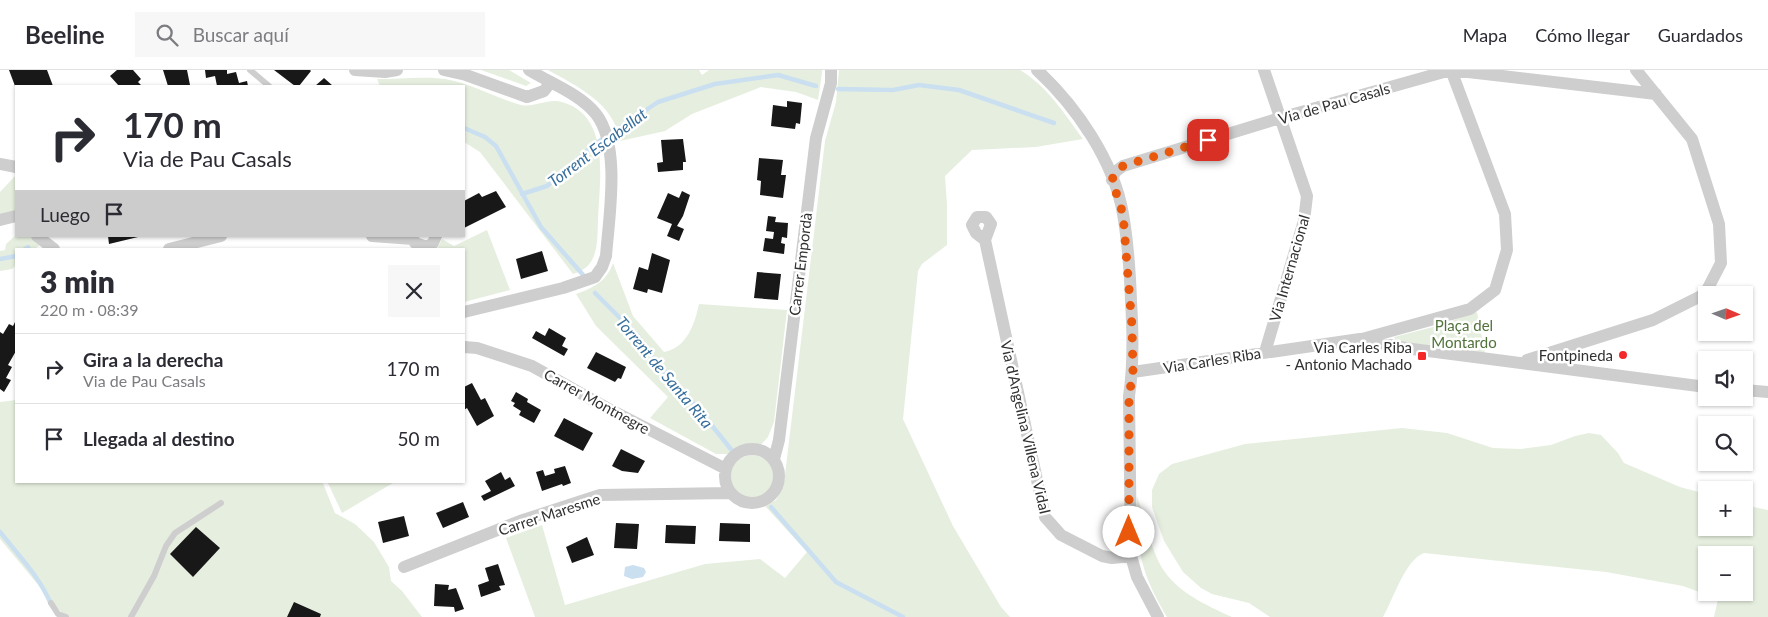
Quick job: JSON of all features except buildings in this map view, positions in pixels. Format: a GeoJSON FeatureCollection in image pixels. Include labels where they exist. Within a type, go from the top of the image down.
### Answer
{"type":"FeatureCollection","features":[{"type":"Feature","properties":{"kind":"street"},"geometry":{"type":"LineString","coordinates":[[355,70],[386,72],[397,70]]}},
{"type":"Feature","properties":{"kind":"street"},"geometry":{"type":"LineString","coordinates":[[444,70],[466,75],[527,97],[544,91],[550,83]]}},
{"type":"Feature","properties":{"kind":"street"},"geometry":{"type":"LineString","coordinates":[[465,312],[563,288],[595,277],[602,267],[606,256],[609,141],[595,113],[576,97],[529,70]]}},
{"type":"Feature","properties":{"kind":"street","name":"Carrer Empordà"},"geometry":{"type":"LineString","coordinates":[[774,459],[779,440],[816,138],[831,82],[831,70]]}},
{"type":"Feature","properties":{"kind":"street"},"geometry":{"type":"LineString","coordinates":[[1036,70],[1063,97],[1077,116],[1103,160],[1123,214],[1127,246],[1133,372],[1129,396],[1130,556],[1137,577],[1158,617]]}},
{"type":"Feature","properties":{"kind":"street","name":"Via Internacional"},"geometry":{"type":"LineString","coordinates":[[1264,70],[1307,196],[1304,221],[1265,352]]}},
{"type":"Feature","properties":{"kind":"street"},"geometry":{"type":"LineString","coordinates":[[1360,339],[1470,309],[1495,290],[1506,250],[1505,214],[1451,70]]}},
{"type":"Feature","properties":{"kind":"street","name":"Via de Pau Casals"},"geometry":{"type":"LineString","coordinates":[[1112,180],[1115,172],[1123,166],[1280,118],[1451,70],[1656,94]]}},
{"type":"Feature","properties":{"kind":"street"},"geometry":{"type":"LineString","coordinates":[[1522,362],[1653,320],[1705,294],[1721,263],[1719,224],[1692,139],[1636,70]]}},
{"type":"Feature","properties":{"kind":"street"},"geometry":{"type":"LineString","coordinates":[[0,164],[15,167]]}},
{"type":"Feature","properties":{"kind":"street"},"geometry":{"type":"LineString","coordinates":[[0,220],[15,216]]}},
{"type":"Feature","properties":{"kind":"street"},"geometry":{"type":"LineString","coordinates":[[38,237],[53,248]]}},
{"type":"Feature","properties":{"kind":"street"},"geometry":{"type":"LineString","coordinates":[[174,248],[217,237]]}},
{"type":"Feature","properties":{"kind":"street"},"geometry":{"type":"LineString","coordinates":[[412,237],[420,246],[427,247],[433,243],[436,237]]}},
{"type":"Feature","properties":{"kind":"street","name":"Via d'Angelina Villena Vidal"},"geometry":{"type":"LineString","coordinates":[[985,240],[1045,517],[1060,535],[1102,556],[1112,558],[1130,556]]}},
{"type":"Feature","properties":{"kind":"street","name":"Via Carles Riba"},"geometry":{"type":"LineString","coordinates":[[1133,372],[1360,339],[1405,348],[1698,386]]}},
{"type":"Feature","properties":{"kind":"street","name":"Carrer Montnegre"},"geometry":{"type":"LineString","coordinates":[[465,347],[487,350],[532,366],[606,408],[726,469]]}},
{"type":"Feature","properties":{"kind":"street"},"geometry":{"type":"LineString","coordinates":[[1753,391],[1768,392]]}},
{"type":"Feature","properties":{"kind":"street"},"geometry":{"type":"LineString","coordinates":[[755,449],[765,452],[774,459],[780,479],[770,498],[760,503],[750,504],[740,501],[730,493],[726,484],[726,469],[735,454],[744,450],[755,449]]}},
{"type":"Feature","properties":{"kind":"street","name":"Carrer Maresme"},"geometry":{"type":"LineString","coordinates":[[404,567],[520,521],[600,496],[730,493]]}},
{"type":"Feature","properties":{"kind":"lane"},"geometry":{"type":"LineString","coordinates":[[250,70],[268,85]]}},
{"type":"Feature","properties":{"kind":"lane"},"geometry":{"type":"LineString","coordinates":[[131,617],[157,572],[166,546],[176,532],[221,503]]}},
{"type":"Feature","properties":{"kind":"lane"},"geometry":{"type":"LineString","coordinates":[[51,603],[58,614],[66,617]]}},
{"type":"Feature","properties":{"kind":"green space"},"geometry":{"type":"Polygon","coordinates":[[[481,70],[509,70],[531,83],[526,86],[481,70]]]}},
{"type":"Feature","properties":{"kind":"green space"},"geometry":{"type":"Polygon","coordinates":[[[548,70],[699,70],[702,75],[709,70],[822,70],[822,73],[818,100],[796,92],[761,87],[692,114],[665,131],[620,141],[610,116],[602,106],[582,90],[548,70]]]}},
{"type":"Feature","properties":{"kind":"green space"},"geometry":{"type":"Polygon","coordinates":[[[839,70],[1020,70],[1047,92],[1083,139],[1036,147],[972,150],[945,176],[947,245],[922,264],[918,271],[903,419],[953,526],[1001,607],[1010,617],[535,617],[506,538],[542,525],[565,605],[705,564],[760,559],[785,578],[807,552],[765,506],[776,500],[784,483],[825,141],[836,102],[839,70]]]}},
{"type":"Feature","properties":{"kind":"green space"},"geometry":{"type":"Polygon","coordinates":[[[377,79],[445,79],[464,84],[521,105],[526,106],[557,101],[578,110],[589,121],[596,136],[599,152],[597,246],[588,266],[573,274],[480,152],[465,143],[465,85],[380,85],[377,79]]]}},
{"type":"Feature","properties":{"kind":"green space"},"geometry":{"type":"Polygon","coordinates":[[[15,176],[15,211],[0,216],[0,192],[15,176]]]}},
{"type":"Feature","properties":{"kind":"green space"},"geometry":{"type":"Polygon","coordinates":[[[487,230],[510,290],[465,302],[465,248],[438,248],[442,239],[454,246],[487,230]]]}},
{"type":"Feature","properties":{"kind":"green space"},"geometry":{"type":"Polygon","coordinates":[[[15,236],[34,237],[41,244],[36,248],[15,248],[15,266],[12,269],[0,271],[0,251],[5,250],[6,244],[15,236]]]}},
{"type":"Feature","properties":{"kind":"green space"},"geometry":{"type":"Polygon","coordinates":[[[613,263],[633,316],[664,352],[672,350],[679,345],[689,334],[699,304],[787,310],[774,422],[768,437],[761,445],[743,446],[727,454],[716,454],[650,418],[668,397],[596,326],[576,294],[599,283],[607,275],[613,263]]]}},
{"type":"Feature","properties":{"kind":"green space","name":"Plaça del Montardo"},"geometry":{"type":"Polygon","coordinates":[[[1477,312],[1485,353],[1396,341],[1394,337],[1437,326],[1477,312]]]}},
{"type":"Feature","properties":{"kind":"green space"},"geometry":{"type":"Polygon","coordinates":[[[15,400],[15,483],[323,483],[335,513],[355,524],[374,542],[389,567],[391,581],[402,591],[422,617],[65,617],[0,539],[0,402],[15,400]]]}},
{"type":"Feature","properties":{"kind":"green space"},"geometry":{"type":"Polygon","coordinates":[[[1402,428],[1447,433],[1493,448],[1521,449],[1551,445],[1589,433],[1601,435],[1618,453],[1624,463],[1680,487],[1698,492],[1698,536],[1753,536],[1753,507],[1768,510],[1768,617],[1714,617],[1718,601],[1753,601],[1753,546],[1698,546],[1698,592],[1683,586],[1606,572],[1424,553],[1417,557],[1405,572],[1383,617],[1270,617],[1249,603],[1212,594],[1201,588],[1183,572],[1164,541],[1152,507],[1152,490],[1159,474],[1172,464],[1245,444],[1402,428]]]}},
{"type":"Feature","properties":{"kind":"green space"},"geometry":{"type":"Polygon","coordinates":[[[752,455],[764,459],[770,465],[774,477],[770,489],[764,495],[752,499],[740,495],[734,489],[730,477],[734,465],[740,459],[752,455]]]}},
{"type":"Feature","properties":{"kind":"green space"},"geometry":{"type":"Polygon","coordinates":[[[328,483],[393,483],[342,513],[328,483]]]}},
{"type":"Feature","properties":{"kind":"green space"},"geometry":{"type":"Polygon","coordinates":[[[1137,496],[1154,551],[1167,575],[1192,597],[1232,617],[1167,617],[1145,572],[1137,530],[1137,496]]]}},
{"type":"Feature","properties":{"kind":"water"},"geometry":{"type":"Polygon","coordinates":[[[633,565],[644,568],[646,572],[643,577],[632,579],[624,576],[625,567],[633,565]]]}},
{"type":"Feature","properties":{"kind":"waterway","name":"Torrent Escabellat"},"geometry":{"type":"LineString","coordinates":[[522,194],[547,186],[595,144],[658,102],[715,84],[778,75],[816,86]]}},
{"type":"Feature","properties":{"kind":"waterway","name":"Torrent Escabellat"},"geometry":{"type":"LineString","coordinates":[[838,89],[893,90],[919,85],[959,90],[1054,123]]}},
{"type":"Feature","properties":{"kind":"waterway","name":"Torrent de Santa Rita"},"geometry":{"type":"LineString","coordinates":[[465,128],[485,137],[496,146],[541,227],[584,276]]}},
{"type":"Feature","properties":{"kind":"waterway","name":"Torrent de Santa Rita"},"geometry":{"type":"LineString","coordinates":[[0,259],[15,256]]}},
{"type":"Feature","properties":{"kind":"waterway","name":"Torrent de Santa Rita"},"geometry":{"type":"LineString","coordinates":[[595,293],[638,336],[657,363],[701,412],[734,453]]}},
{"type":"Feature","properties":{"kind":"waterway","name":"Torrent de Santa Rita"},"geometry":{"type":"LineString","coordinates":[[771,507],[836,582],[903,617]]}},
{"type":"Feature","properties":{"kind":"waterway"},"geometry":{"type":"LineString","coordinates":[[0,532],[35,575],[51,604]]}},
{"type":"Feature","properties":{"kind":"place","name":"Fontpineda"},"geometry":{"type":"Point","coordinates":[1623,355]}},
{"type":"Feature","properties":{"kind":"place","name":"Via Carles Riba - Antonio Machado"},"geometry":{"type":"Point","coordinates":[1422,356]}},
{"type":"Feature","properties":{"kind":"route"},"geometry":{"type":"LineString","coordinates":[[1129,532],[1129,396],[1133,372],[1130,280],[1123,214],[1112,180],[1115,172],[1123,166],[1208,140]]}}]}
